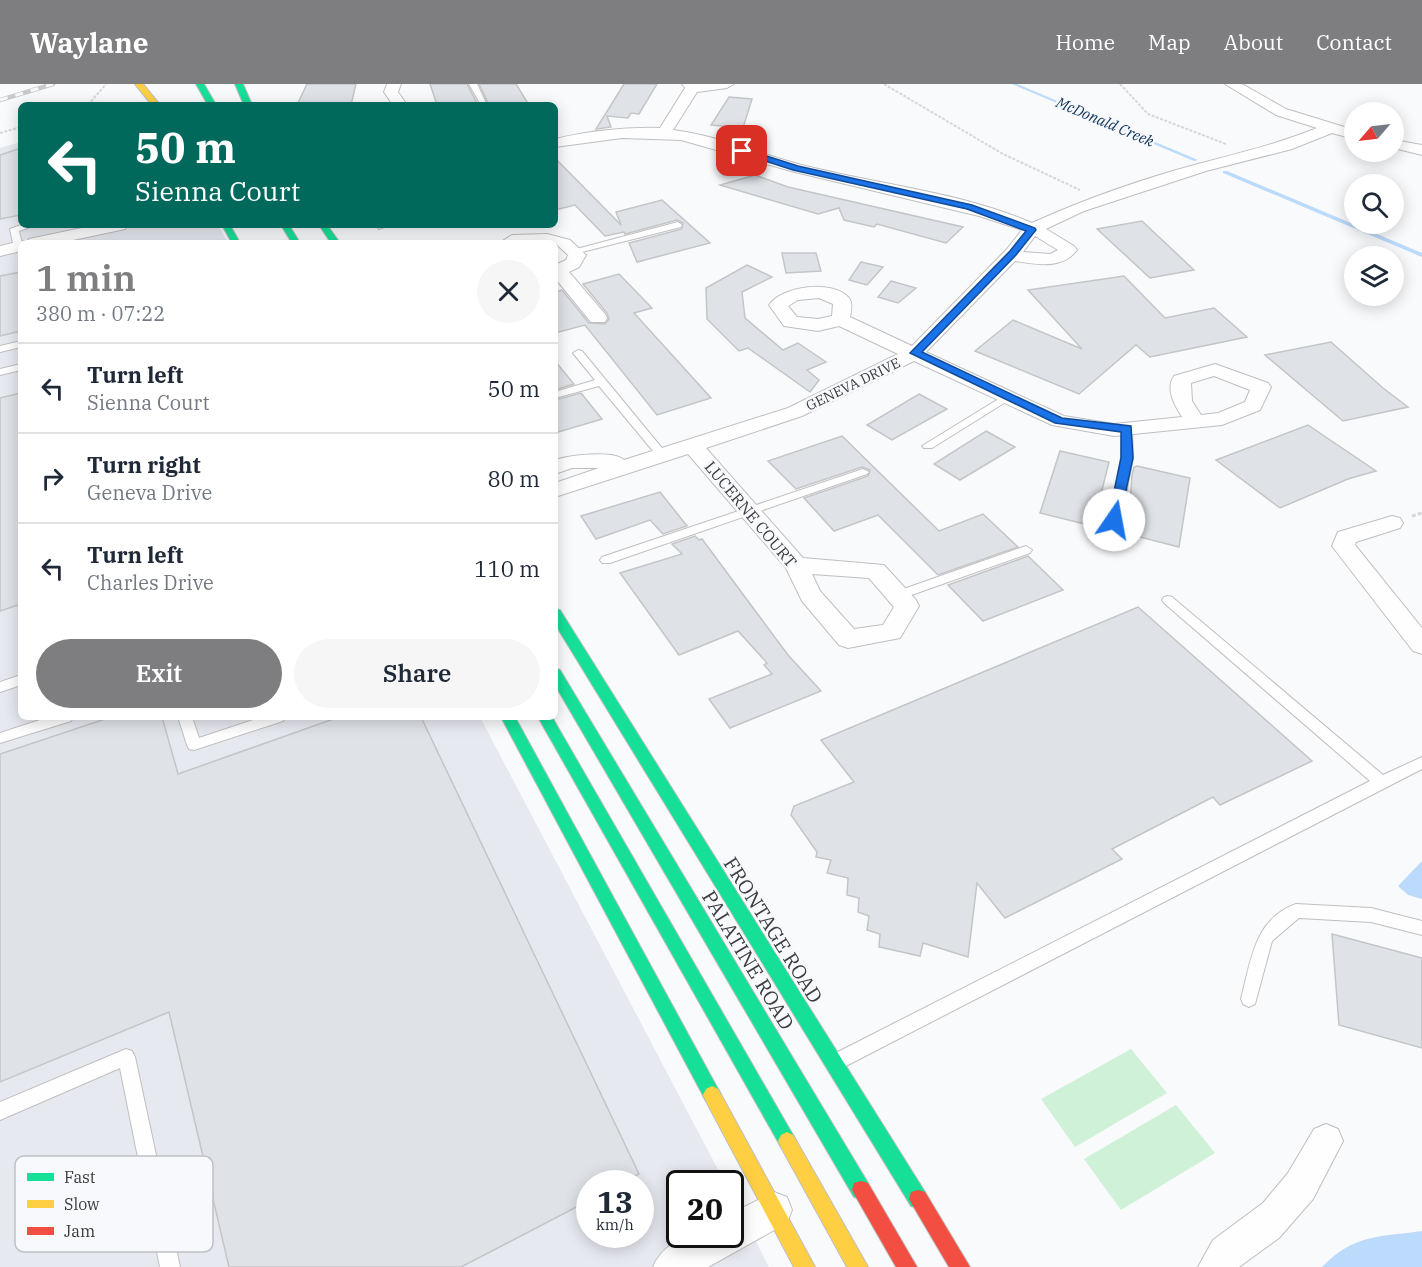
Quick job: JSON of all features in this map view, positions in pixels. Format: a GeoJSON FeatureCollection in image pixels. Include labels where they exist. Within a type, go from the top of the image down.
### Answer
{"type":"FeatureCollection","features":[{"type":"Feature","properties":{"kind":"main road"},"geometry":{"type":"LineString","coordinates":[[139,84],[154,102]]}},
{"type":"Feature","properties":{"kind":"main road"},"geometry":{"type":"LineString","coordinates":[[200,84],[210,102]]}},
{"type":"Feature","properties":{"kind":"main road"},"geometry":{"type":"LineString","coordinates":[[239,84],[247,102]]}},
{"type":"Feature","properties":{"kind":"main road","name":"FRONTAGE ROAD"},"geometry":{"type":"LineString","coordinates":[[558,618],[832,1064],[960,1267]]}},
{"type":"Feature","properties":{"kind":"main road","name":"PALATINE ROAD"},"geometry":{"type":"LineString","coordinates":[[558,678],[907,1267]]}},
{"type":"Feature","properties":{"kind":"main road"},"geometry":{"type":"LineString","coordinates":[[510,720],[805,1267]]}},
{"type":"Feature","properties":{"kind":"main road"},"geometry":{"type":"LineString","coordinates":[[547,720],[858,1267]]}},
{"type":"Feature","properties":{"kind":"street"},"geometry":{"type":"LineString","coordinates":[[394,84],[391,92],[398,102]]}},
{"type":"Feature","properties":{"kind":"street"},"geometry":{"type":"LineString","coordinates":[[664,134],[691,86],[727,84]]}},
{"type":"Feature","properties":{"kind":"street"},"geometry":{"type":"LineString","coordinates":[[1232,84],[1281,112],[1344,133]]}},
{"type":"Feature","properties":{"kind":"street","name":"GENEVA DRIVE"},"geometry":{"type":"LineString","coordinates":[[558,489],[639,461],[694,447],[795,412],[915,353],[1011,255],[1032,230],[1078,208],[1201,168],[1287,146],[1328,129]]}},
{"type":"Feature","properties":{"kind":"street"},"geometry":{"type":"LineString","coordinates":[[558,143],[615,134],[664,134],[725,145],[796,168],[969,207],[1058,238],[1068,250],[1065,255],[1050,260],[1011,255]]}},
{"type":"Feature","properties":{"kind":"street"},"geometry":{"type":"LineString","coordinates":[[1404,146],[1422,150]]}},
{"type":"Feature","properties":{"kind":"street"},"geometry":{"type":"LineString","coordinates":[[48,240],[105,228]]}},
{"type":"Feature","properties":{"kind":"street"},"geometry":{"type":"LineString","coordinates":[[501,228],[510,240]]}},
{"type":"Feature","properties":{"kind":"street"},"geometry":{"type":"LineString","coordinates":[[541,240],[558,240]]}},
{"type":"Feature","properties":{"kind":"street"},"geometry":{"type":"LineString","coordinates":[[558,240],[574,250],[577,255],[573,263],[558,270]]}},
{"type":"Feature","properties":{"kind":"street"},"geometry":{"type":"LineString","coordinates":[[0,251],[18,247]]}},
{"type":"Feature","properties":{"kind":"street"},"geometry":{"type":"LineString","coordinates":[[558,271],[598,318]]}},
{"type":"Feature","properties":{"kind":"street"},"geometry":{"type":"LineString","coordinates":[[841,320],[915,353],[1005,398],[1059,421],[1114,430],[1127,428],[1196,422],[1222,419],[1253,406],[1260,387],[1215,370],[1181,380],[1182,401],[1196,422]]}},
{"type":"Feature","properties":{"kind":"street","name":"LUCERNE COURT"},"geometry":{"type":"LineString","coordinates":[[694,447],[796,565],[810,595],[848,639],[891,632],[907,606],[899,596]]}},
{"type":"Feature","properties":{"kind":"street","name":"GENEVA DRIVE"},"geometry":{"type":"LineString","coordinates":[[558,466],[570,462],[639,461]]}},
{"type":"Feature","properties":{"kind":"street"},"geometry":{"type":"LineString","coordinates":[[1392,523],[1352,534],[1346,537],[1343,546],[1422,645]]}},
{"type":"Feature","properties":{"kind":"street"},"geometry":{"type":"LineString","coordinates":[[796,565],[876,571],[899,596]]}},
{"type":"Feature","properties":{"kind":"street"},"geometry":{"type":"LineString","coordinates":[[1217,1267],[1222,1254],[1266,1224],[1306,1180],[1326,1141]]}},
{"type":"Feature","properties":{"kind":"street"},"geometry":{"type":"LineString","coordinates":[[744,1226],[774,1210]]}},
{"type":"Feature","properties":{"kind":"street"},"geometry":{"type":"LineString","coordinates":[[672,1267],[705,1248]]}},
{"type":"Feature","properties":{"kind":"lane"},"geometry":{"type":"LineString","coordinates":[[473,84],[483,102]]}},
{"type":"Feature","properties":{"kind":"lane"},"geometry":{"type":"LineString","coordinates":[[574,250],[678,225]]}},
{"type":"Feature","properties":{"kind":"lane"},"geometry":{"type":"LineString","coordinates":[[0,229],[18,228]]}},
{"type":"Feature","properties":{"kind":"lane"},"geometry":{"type":"LineString","coordinates":[[14,229],[22,240]]}},
{"type":"Feature","properties":{"kind":"lane"},"geometry":{"type":"LineString","coordinates":[[0,349],[18,345]]}},
{"type":"Feature","properties":{"kind":"lane"},"geometry":{"type":"LineString","coordinates":[[578,353],[662,455]]}},
{"type":"Feature","properties":{"kind":"lane"},"geometry":{"type":"LineString","coordinates":[[0,372],[18,368]]}},
{"type":"Feature","properties":{"kind":"lane"},"geometry":{"type":"LineString","coordinates":[[558,394],[601,382]]}},
{"type":"Feature","properties":{"kind":"lane"},"geometry":{"type":"LineString","coordinates":[[928,446],[1005,398]]}},
{"type":"Feature","properties":{"kind":"lane"},"geometry":{"type":"LineString","coordinates":[[1114,520],[1127,458],[1127,428]]}},
{"type":"Feature","properties":{"kind":"lane"},"geometry":{"type":"LineString","coordinates":[[606,560],[863,472]]}},
{"type":"Feature","properties":{"kind":"lane"},"geometry":{"type":"LineString","coordinates":[[899,596],[1026,550]]}},
{"type":"Feature","properties":{"kind":"lane"},"geometry":{"type":"LineString","coordinates":[[1168,600],[1381,783]]}},
{"type":"Feature","properties":{"kind":"lane"},"geometry":{"type":"LineString","coordinates":[[0,687],[18,681]]}},
{"type":"Feature","properties":{"kind":"lane"},"geometry":{"type":"LineString","coordinates":[[0,738],[57,720]]}},
{"type":"Feature","properties":{"kind":"lane"},"geometry":{"type":"LineString","coordinates":[[186,720],[194,745],[269,720]]}},
{"type":"Feature","properties":{"kind":"lane"},"geometry":{"type":"LineString","coordinates":[[832,1064],[1422,763]]}},
{"type":"Feature","properties":{"kind":"lane"},"geometry":{"type":"LineString","coordinates":[[1249,999],[1265,938],[1277,925],[1296,911],[1371,915],[1422,928]]}},
{"type":"Feature","properties":{"kind":"lane"},"geometry":{"type":"LineString","coordinates":[[0,1111],[126,1057],[147,1156]]}},
{"type":"Feature","properties":{"kind":"lane"},"geometry":{"type":"LineString","coordinates":[[167,1252],[170,1267]]}},
{"type":"Feature","properties":{"kind":"path"},"geometry":{"type":"LineString","coordinates":[[91,102],[106,84]]}},
{"type":"Feature","properties":{"kind":"path"},"geometry":{"type":"LineString","coordinates":[[884,84],[1003,154],[1102,200]]}},
{"type":"Feature","properties":{"kind":"path"},"geometry":{"type":"LineString","coordinates":[[1120,84],[1148,114],[1254,155]]}},
{"type":"Feature","properties":{"kind":"path"},"geometry":{"type":"LineString","coordinates":[[0,133],[18,128]]}},
{"type":"Feature","properties":{"kind":"shaded area"},"geometry":{"type":"Polygon","coordinates":[[[18,143],[18,228],[220,228],[226,240],[18,240],[18,720],[482,720],[718,1170],[666,1170],[666,1248],[744,1248],[744,1218],[769,1267],[0,1267],[0,148],[18,143]]]}},
{"type":"Feature","properties":{"kind":"green space"},"geometry":{"type":"Polygon","coordinates":[[[1131,1049],[1167,1093],[1075,1147],[1041,1099],[1131,1049]]]}},
{"type":"Feature","properties":{"kind":"green space"},"geometry":{"type":"Polygon","coordinates":[[[1176,1105],[1215,1153],[1121,1210],[1084,1159],[1176,1105]]]}},
{"type":"Feature","properties":{"kind":"water"},"geometry":{"type":"Polygon","coordinates":[[[1422,861],[1422,899],[1408,895],[1398,886],[1422,861]]]}},
{"type":"Feature","properties":{"kind":"water"},"geometry":{"type":"Polygon","coordinates":[[[1422,1231],[1422,1267],[1322,1267],[1345,1248],[1356,1243],[1380,1236],[1422,1231]]]}},
{"type":"Feature","properties":{"kind":"building"},"geometry":{"type":"Polygon","coordinates":[[[307,84],[356,84],[352,102],[298,102],[307,84]]]}},
{"type":"Feature","properties":{"kind":"building"},"geometry":{"type":"Polygon","coordinates":[[[430,84],[467,84],[476,102],[436,102],[430,84]]]}},
{"type":"Feature","properties":{"kind":"building"},"geometry":{"type":"Polygon","coordinates":[[[479,84],[516,84],[527,102],[488,102],[479,84]]]}},
{"type":"Feature","properties":{"kind":"building"},"geometry":{"type":"Polygon","coordinates":[[[624,84],[657,84],[639,114],[631,113],[628,118],[607,116],[611,127],[596,129],[624,84]]]}},
{"type":"Feature","properties":{"kind":"building"},"geometry":{"type":"Polygon","coordinates":[[[729,97],[752,99],[743,128],[711,125],[729,97]]]}},
{"type":"Feature","properties":{"kind":"building"},"geometry":{"type":"Polygon","coordinates":[[[18,149],[18,216],[0,219],[0,155],[18,149]]]}},
{"type":"Feature","properties":{"kind":"building"},"geometry":{"type":"Polygon","coordinates":[[[558,161],[621,225],[616,212],[662,200],[710,243],[637,262],[629,243],[682,229],[683,223],[677,220],[625,234],[624,232],[605,236],[575,205],[558,209],[558,161]]]}},
{"type":"Feature","properties":{"kind":"building"},"geometry":{"type":"Polygon","coordinates":[[[755,175],[788,187],[963,227],[946,243],[877,224],[874,227],[844,220],[839,208],[818,214],[720,185],[755,175]]]}},
{"type":"Feature","properties":{"kind":"building"},"geometry":{"type":"Polygon","coordinates":[[[1142,221],[1194,270],[1150,278],[1097,229],[1142,221]]]}},
{"type":"Feature","properties":{"kind":"building"},"geometry":{"type":"Polygon","coordinates":[[[782,253],[816,253],[821,271],[786,273],[782,253]]]}},
{"type":"Feature","properties":{"kind":"building"},"geometry":{"type":"Polygon","coordinates":[[[861,262],[883,267],[867,285],[849,280],[861,262]]]}},
{"type":"Feature","properties":{"kind":"building"},"geometry":{"type":"Polygon","coordinates":[[[747,265],[772,277],[742,292],[745,318],[783,350],[798,343],[826,362],[807,370],[819,380],[810,392],[748,348],[739,351],[707,319],[706,288],[747,265]]]}},
{"type":"Feature","properties":{"kind":"building"},"geometry":{"type":"Polygon","coordinates":[[[18,273],[18,332],[0,336],[0,276],[18,273]]]}},
{"type":"Feature","properties":{"kind":"building"},"geometry":{"type":"Polygon","coordinates":[[[619,274],[652,308],[634,313],[711,398],[657,415],[585,325],[558,332],[558,291],[562,290],[589,323],[605,324],[609,319],[607,313],[583,284],[619,274]]]}},
{"type":"Feature","properties":{"kind":"building"},"geometry":{"type":"Polygon","coordinates":[[[1124,276],[1165,318],[1214,308],[1247,337],[1150,357],[1136,345],[1079,394],[975,351],[1013,320],[1082,349],[1028,290],[1124,276]]]}},
{"type":"Feature","properties":{"kind":"building"},"geometry":{"type":"Polygon","coordinates":[[[891,281],[916,288],[898,303],[878,297],[891,281]]]}},
{"type":"Feature","properties":{"kind":"building"},"geometry":{"type":"Polygon","coordinates":[[[1331,342],[1408,407],[1343,421],[1265,355],[1331,342]]]}},
{"type":"Feature","properties":{"kind":"building"},"geometry":{"type":"Polygon","coordinates":[[[558,365],[574,384],[558,389],[558,365]]]}},
{"type":"Feature","properties":{"kind":"building"},"geometry":{"type":"Polygon","coordinates":[[[581,393],[602,419],[558,432],[558,399],[581,393]]]}},
{"type":"Feature","properties":{"kind":"building"},"geometry":{"type":"Polygon","coordinates":[[[18,394],[18,605],[0,611],[0,398],[18,394]]]}},
{"type":"Feature","properties":{"kind":"building"},"geometry":{"type":"Polygon","coordinates":[[[919,394],[947,409],[892,440],[867,425],[919,394]]]}},
{"type":"Feature","properties":{"kind":"building"},"geometry":{"type":"Polygon","coordinates":[[[1308,425],[1376,471],[1348,479],[1280,508],[1216,460],[1308,425]]]}},
{"type":"Feature","properties":{"kind":"building"},"geometry":{"type":"Polygon","coordinates":[[[986,431],[1015,447],[960,480],[934,464],[986,431]]]}},
{"type":"Feature","properties":{"kind":"building"},"geometry":{"type":"Polygon","coordinates":[[[842,436],[939,531],[983,514],[1018,547],[938,575],[878,515],[834,531],[804,498],[868,476],[870,470],[862,467],[796,489],[768,461],[842,436]]]}},
{"type":"Feature","properties":{"kind":"building"},"geometry":{"type":"Polygon","coordinates":[[[1060,451],[1109,462],[1093,526],[1040,513],[1060,451]]]}},
{"type":"Feature","properties":{"kind":"building"},"geometry":{"type":"Polygon","coordinates":[[[1134,467],[1190,478],[1179,547],[1128,534],[1132,475],[1134,467]]]}},
{"type":"Feature","properties":{"kind":"building"},"geometry":{"type":"Polygon","coordinates":[[[660,492],[687,526],[663,534],[650,520],[596,539],[581,516],[660,492]]]}},
{"type":"Feature","properties":{"kind":"building"},"geometry":{"type":"Polygon","coordinates":[[[695,536],[699,540],[702,539],[788,655],[821,691],[730,728],[709,699],[772,674],[764,665],[767,663],[738,631],[679,655],[620,573],[682,554],[672,544],[695,536]]]}},
{"type":"Feature","properties":{"kind":"building"},"geometry":{"type":"Polygon","coordinates":[[[1028,556],[1063,590],[983,621],[948,585],[1028,556]]]}},
{"type":"Feature","properties":{"kind":"building"},"geometry":{"type":"Polygon","coordinates":[[[1138,607],[1312,761],[1220,805],[1213,797],[1112,849],[1122,859],[1005,918],[977,883],[968,957],[923,943],[920,956],[879,947],[880,934],[867,930],[869,916],[858,912],[859,898],[847,895],[848,878],[827,873],[831,860],[816,857],[817,852],[791,815],[794,806],[854,782],[821,740],[1138,607]]]}},
{"type":"Feature","properties":{"kind":"building"},"geometry":{"type":"Polygon","coordinates":[[[102,720],[163,720],[178,774],[331,720],[422,720],[637,1170],[576,1170],[576,1207],[461,1267],[229,1267],[213,1199],[213,1156],[203,1156],[169,1012],[0,1082],[0,754],[102,720]]]}},
{"type":"Feature","properties":{"kind":"building"},"geometry":{"type":"Polygon","coordinates":[[[1332,934],[1422,958],[1422,1048],[1339,1025],[1332,934]]]}},
{"type":"Feature","properties":{"kind":"waterway","name":"McDonald Creek"},"geometry":{"type":"LineString","coordinates":[[1014,84],[1196,160]]}},
{"type":"Feature","properties":{"kind":"waterway","name":"McDonald Creek"},"geometry":{"type":"LineString","coordinates":[[1225,172],[1422,255]]}},
{"type":"Feature","properties":{"kind":"railway"},"geometry":{"type":"LineString","coordinates":[[0,100],[53,84]]}},
{"type":"Feature","properties":{"kind":"traffic: fast"},"geometry":{"type":"LineString","coordinates":[[200,84],[210,102]]}},
{"type":"Feature","properties":{"kind":"traffic: fast"},"geometry":{"type":"LineString","coordinates":[[239,84],[247,102]]}},
{"type":"Feature","properties":{"kind":"traffic: fast"},"geometry":{"type":"LineString","coordinates":[[228,228],[234,240]]}},
{"type":"Feature","properties":{"kind":"traffic: fast"},"geometry":{"type":"LineString","coordinates":[[287,228],[294,240]]}},
{"type":"Feature","properties":{"kind":"traffic: fast"},"geometry":{"type":"LineString","coordinates":[[325,228],[334,240]]}},
{"type":"Feature","properties":{"kind":"traffic: fast"},"geometry":{"type":"LineString","coordinates":[[558,618],[918,1199]]}},
{"type":"Feature","properties":{"kind":"traffic: fast"},"geometry":{"type":"LineString","coordinates":[[558,678],[861,1190]]}},
{"type":"Feature","properties":{"kind":"traffic: fast"},"geometry":{"type":"LineString","coordinates":[[510,720],[712,1095]]}},
{"type":"Feature","properties":{"kind":"traffic: fast"},"geometry":{"type":"LineString","coordinates":[[547,720],[787,1141]]}},
{"type":"Feature","properties":{"kind":"traffic: slow"},"geometry":{"type":"LineString","coordinates":[[139,84],[154,102]]}},
{"type":"Feature","properties":{"kind":"traffic: slow"},"geometry":{"type":"LineString","coordinates":[[712,1095],[805,1267]]}},
{"type":"Feature","properties":{"kind":"traffic: slow"},"geometry":{"type":"LineString","coordinates":[[787,1141],[858,1267]]}},
{"type":"Feature","properties":{"kind":"traffic: jam"},"geometry":{"type":"LineString","coordinates":[[861,1190],[907,1267]]}},
{"type":"Feature","properties":{"kind":"traffic: jam"},"geometry":{"type":"LineString","coordinates":[[918,1199],[960,1267]]}},
{"type":"Feature","properties":{"kind":"route"},"geometry":{"type":"LineString","coordinates":[[742,151],[796,168],[969,207],[1032,230],[1013,253],[915,353],[1059,421],[1114,430],[1127,428],[1127,458],[1114,520]]}}]}
